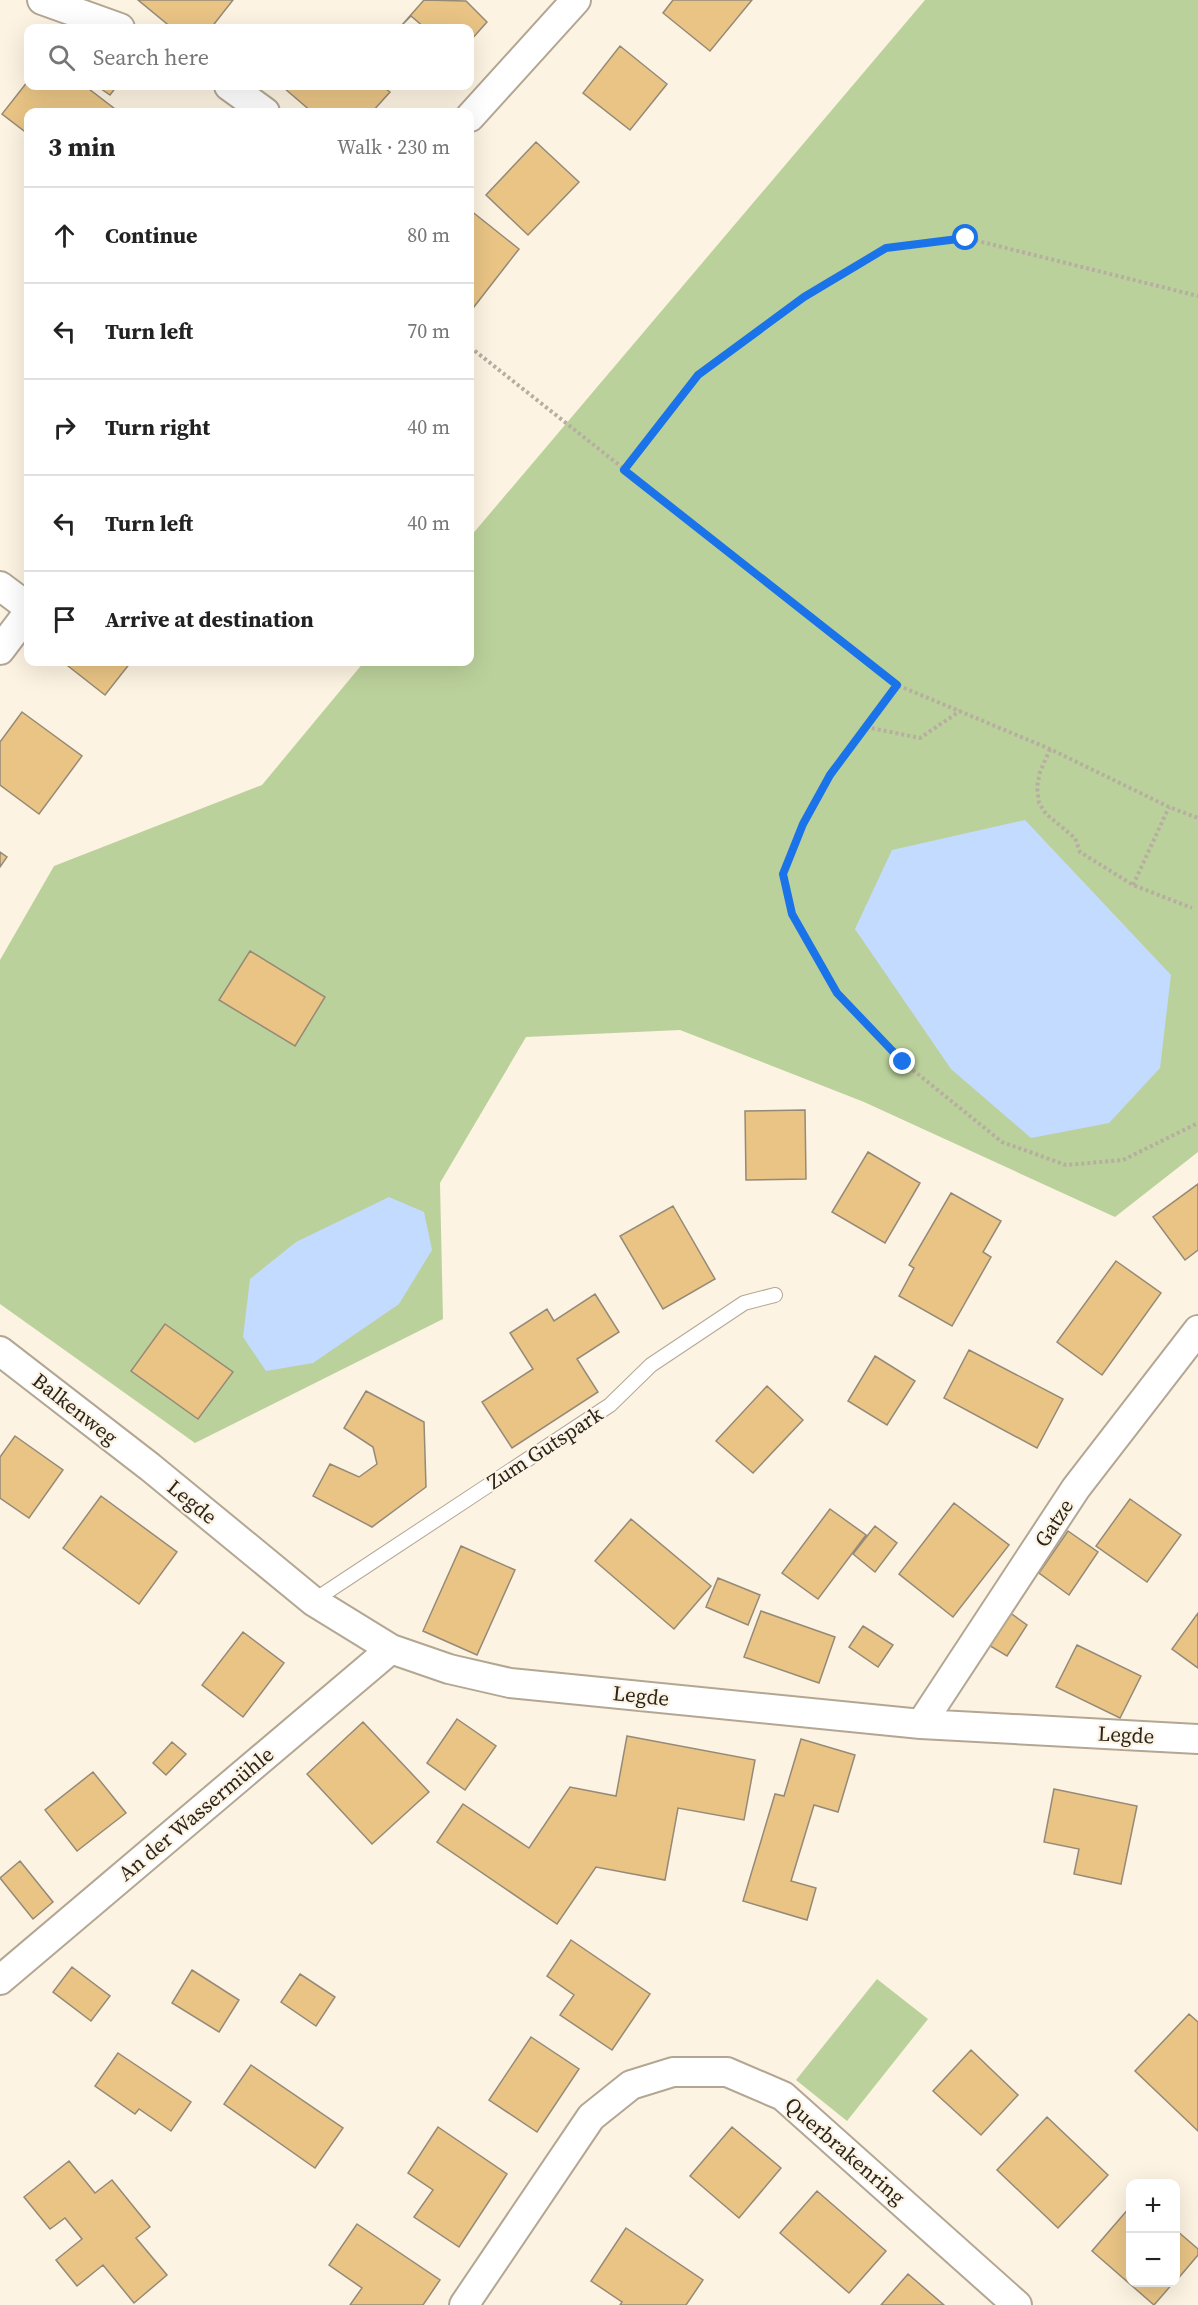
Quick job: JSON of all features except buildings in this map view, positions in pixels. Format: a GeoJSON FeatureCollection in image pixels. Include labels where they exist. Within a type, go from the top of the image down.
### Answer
{"type":"FeatureCollection","features":[{"type":"Feature","properties":{"kind":"street"},"geometry":{"type":"LineString","coordinates":[[42,0],[109,24]]}},
{"type":"Feature","properties":{"kind":"street"},"geometry":{"type":"LineString","coordinates":[[474,113],[576,0]]}},
{"type":"Feature","properties":{"kind":"street"},"geometry":{"type":"LineString","coordinates":[[235,90],[259,108]]}},
{"type":"Feature","properties":{"kind":"street"},"geometry":{"type":"LineString","coordinates":[[0,586],[24,604]]}},
{"type":"Feature","properties":{"kind":"street"},"geometry":{"type":"LineString","coordinates":[[0,650],[24,618]]}},
{"type":"Feature","properties":{"kind":"street","name":"Gatze"},"geometry":{"type":"LineString","coordinates":[[921,1724],[1076,1488],[1198,1330]]}},
{"type":"Feature","properties":{"kind":"street","name":"Balkenweg"},"geometry":{"type":"LineString","coordinates":[[0,1351],[150,1467]]}},
{"type":"Feature","properties":{"kind":"street","name":"Legde"},"geometry":{"type":"LineString","coordinates":[[150,1467],[313,1601],[391,1649],[449,1669],[510,1683],[921,1724],[1198,1739]]}},
{"type":"Feature","properties":{"kind":"street","name":"An der Wassermühle"},"geometry":{"type":"LineString","coordinates":[[0,1980],[391,1649]]}},
{"type":"Feature","properties":{"kind":"street","name":"Querbrakenring"},"geometry":{"type":"LineString","coordinates":[[464,2305],[591,2117],[631,2085],[673,2072],[727,2072],[783,2096],[1017,2305]]}},
{"type":"Feature","properties":{"kind":"lane","name":"Zum Gutspark"},"geometry":{"type":"LineString","coordinates":[[313,1601],[610,1405],[651,1365],[744,1303],[775,1295]]}},
{"type":"Feature","properties":{"kind":"path"},"geometry":{"type":"LineString","coordinates":[[624,470],[698,375],[804,297],[886,248],[966,238],[1198,296]]}},
{"type":"Feature","properties":{"kind":"path"},"geometry":{"type":"LineString","coordinates":[[474,350],[897,685],[1050,749],[1168,807],[1198,818]]}},
{"type":"Feature","properties":{"kind":"path"},"geometry":{"type":"LineString","coordinates":[[897,685],[825,784],[803,824],[783,874],[792,914],[837,993],[903,1062],[1002,1142],[1066,1165],[1123,1160],[1198,1123]]}},
{"type":"Feature","properties":{"kind":"path"},"geometry":{"type":"LineString","coordinates":[[866,727],[920,738],[960,711]]}},
{"type":"Feature","properties":{"kind":"path"},"geometry":{"type":"LineString","coordinates":[[1050,749],[1040,772],[1037,786],[1039,803],[1046,814],[1075,838],[1080,852],[1133,885],[1192,908]]}},
{"type":"Feature","properties":{"kind":"path"},"geometry":{"type":"LineString","coordinates":[[1133,885],[1168,807]]}},
{"type":"Feature","properties":{"kind":"green space"},"geometry":{"type":"Polygon","coordinates":[[[925,0],[1198,0],[1198,1152],[1115,1217],[864,1102],[680,1030],[526,1037],[440,1183],[443,1319],[195,1443],[0,1304],[0,960],[54,866],[262,785],[361,666],[474,666],[474,532],[925,0]]]}},
{"type":"Feature","properties":{"kind":"green space"},"geometry":{"type":"Polygon","coordinates":[[[877,1979],[928,2019],[847,2121],[796,2080],[877,1979]]]}},
{"type":"Feature","properties":{"kind":"water"},"geometry":{"type":"Polygon","coordinates":[[[1025,820],[1171,975],[1160,1068],[1109,1123],[1031,1138],[951,1069],[855,929],[892,850],[1025,820]]]}},
{"type":"Feature","properties":{"kind":"water"},"geometry":{"type":"Polygon","coordinates":[[[389,1197],[424,1212],[432,1250],[399,1304],[313,1363],[266,1371],[243,1337],[250,1279],[296,1242],[389,1197]]]}},
{"type":"Feature","properties":{"kind":"route"},"geometry":{"type":"LineString","coordinates":[[903,1062],[837,993],[792,914],[783,874],[803,824],[830,775],[897,685],[624,470],[698,375],[804,297],[886,248],[966,238]]}}]}
